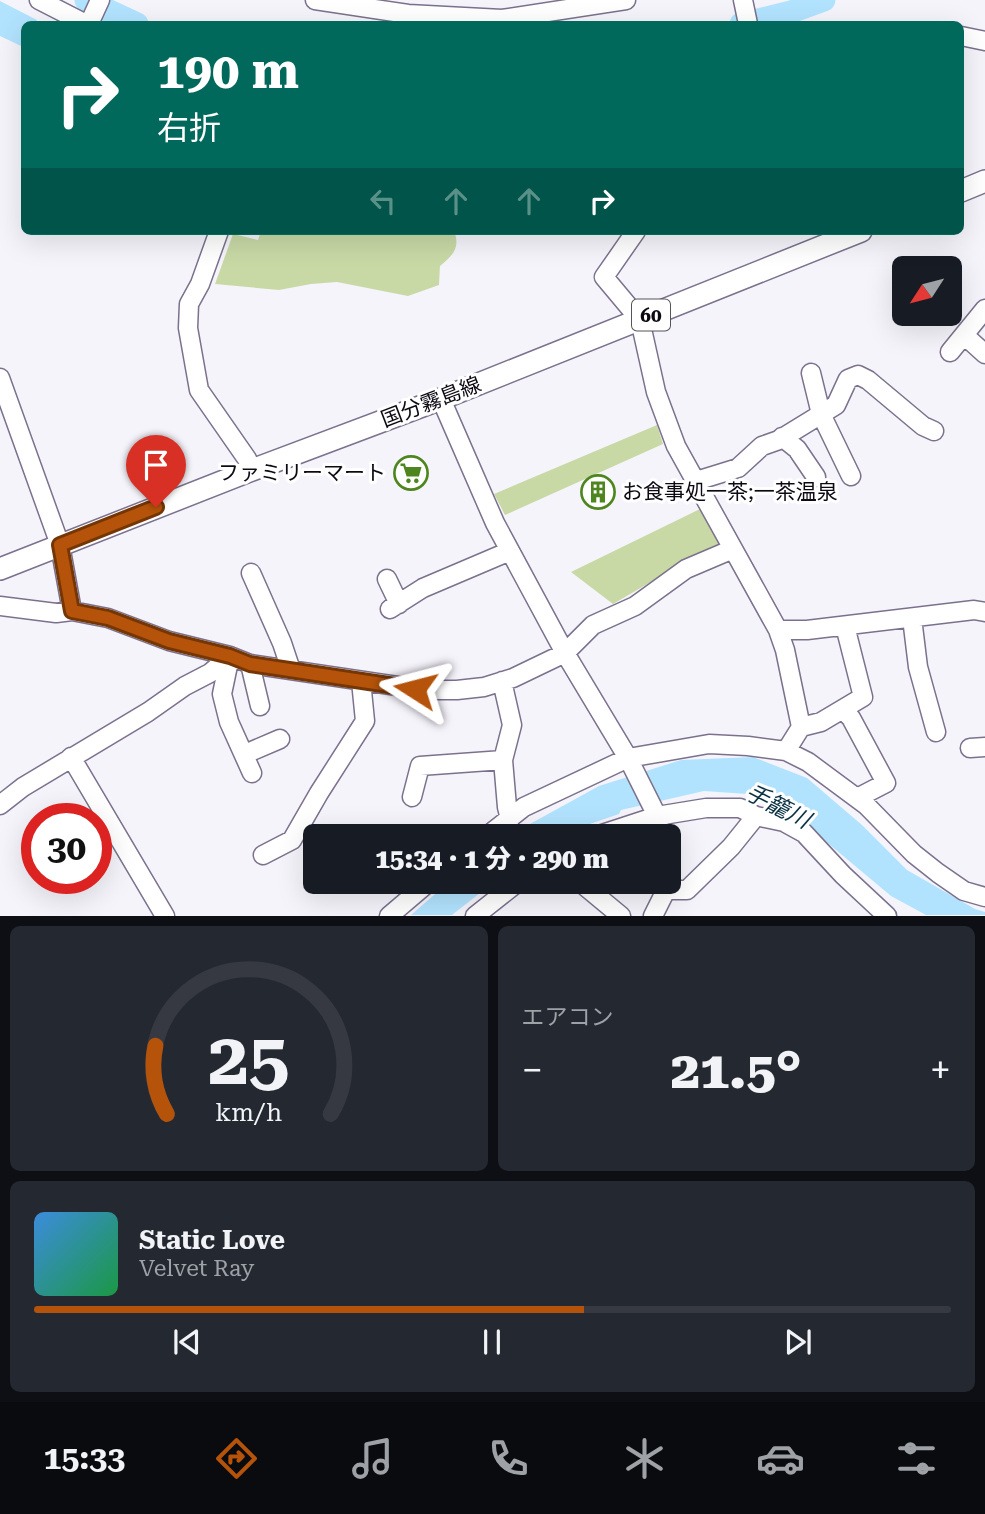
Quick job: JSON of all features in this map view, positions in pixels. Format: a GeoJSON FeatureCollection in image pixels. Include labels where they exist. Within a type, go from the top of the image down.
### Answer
{"type":"FeatureCollection","features":[{"type":"Feature","properties":{"kind":"main road"},"geometry":{"type":"LineString","coordinates":[[964,190],[985,181]]}},
{"type":"Feature","properties":{"kind":"main road","name":"国分霧島線"},"geometry":{"type":"LineString","coordinates":[[0,569],[441,399],[851,235]]}},
{"type":"Feature","properties":{"kind":"street"},"geometry":{"type":"LineString","coordinates":[[39,0],[84,21]]}},
{"type":"Feature","properties":{"kind":"street"},"geometry":{"type":"LineString","coordinates":[[89,21],[100,0]]}},
{"type":"Feature","properties":{"kind":"street"},"geometry":{"type":"LineString","coordinates":[[315,0],[361,4],[408,14],[502,19],[532,8],[626,0]]}},
{"type":"Feature","properties":{"kind":"street"},"geometry":{"type":"LineString","coordinates":[[743,0],[747,21]]}},
{"type":"Feature","properties":{"kind":"street"},"geometry":{"type":"LineString","coordinates":[[964,37],[985,41]]}},
{"type":"Feature","properties":{"kind":"street"},"geometry":{"type":"LineString","coordinates":[[218,235],[200,284],[189,304],[188,328],[199,390],[252,470]]}},
{"type":"Feature","properties":{"kind":"street"},"geometry":{"type":"LineString","coordinates":[[633,235],[604,277],[640,320],[656,392],[676,446],[778,630],[802,727]]}},
{"type":"Feature","properties":{"kind":"street"},"geometry":{"type":"LineString","coordinates":[[950,352],[985,309]]}},
{"type":"Feature","properties":{"kind":"street"},"geometry":{"type":"LineString","coordinates":[[964,335],[985,354]]}},
{"type":"Feature","properties":{"kind":"street"},"geometry":{"type":"LineString","coordinates":[[811,373],[821,414],[851,476]]}},
{"type":"Feature","properties":{"kind":"street"},"geometry":{"type":"LineString","coordinates":[[696,481],[738,468],[762,446],[782,438],[836,405],[848,379],[858,375],[868,380],[923,426],[934,431]]}},
{"type":"Feature","properties":{"kind":"street"},"geometry":{"type":"LineString","coordinates":[[0,378],[60,545],[72,611]]}},
{"type":"Feature","properties":{"kind":"street"},"geometry":{"type":"LineString","coordinates":[[441,399],[495,523],[565,653],[628,758],[659,824]]}},
{"type":"Feature","properties":{"kind":"street"},"geometry":{"type":"LineString","coordinates":[[782,438],[797,449],[816,477]]}},
{"type":"Feature","properties":{"kind":"street"},"geometry":{"type":"LineString","coordinates":[[0,606],[56,613],[72,611],[108,618],[169,641],[230,656],[250,664],[441,691],[475,688],[502,681],[565,653],[593,625],[635,606],[687,569],[733,549]]}},
{"type":"Feature","properties":{"kind":"street"},"geometry":{"type":"LineString","coordinates":[[387,579],[394,607],[423,588],[510,551]]}},
{"type":"Feature","properties":{"kind":"street"},"geometry":{"type":"LineString","coordinates":[[251,573],[291,670]]}},
{"type":"Feature","properties":{"kind":"street"},"geometry":{"type":"LineString","coordinates":[[778,630],[807,630],[974,610],[985,612]]}},
{"type":"Feature","properties":{"kind":"street"},"geometry":{"type":"LineString","coordinates":[[912,618],[918,667],[936,732]]}},
{"type":"Feature","properties":{"kind":"street"},"geometry":{"type":"LineString","coordinates":[[786,751],[802,727],[821,722],[863,696],[845,626]]}},
{"type":"Feature","properties":{"kind":"street"},"geometry":{"type":"LineString","coordinates":[[230,656],[222,694],[229,722],[252,773]]}},
{"type":"Feature","properties":{"kind":"street"},"geometry":{"type":"LineString","coordinates":[[0,805],[23,787],[209,673],[230,656]]}},
{"type":"Feature","properties":{"kind":"street"},"geometry":{"type":"LineString","coordinates":[[250,664],[260,706]]}},
{"type":"Feature","properties":{"kind":"street"},"geometry":{"type":"LineString","coordinates":[[263,855],[292,840],[365,721],[361,681]]}},
{"type":"Feature","properties":{"kind":"street"},"geometry":{"type":"LineString","coordinates":[[502,681],[512,726],[503,760],[510,818]]}},
{"type":"Feature","properties":{"kind":"street"},"geometry":{"type":"LineString","coordinates":[[843,710],[851,718],[886,783],[857,799]]}},
{"type":"Feature","properties":{"kind":"street"},"geometry":{"type":"LineString","coordinates":[[245,754],[280,739]]}},
{"type":"Feature","properties":{"kind":"street"},"geometry":{"type":"LineString","coordinates":[[502,824],[524,807],[628,758],[709,744],[786,751],[808,762],[857,799],[914,854],[938,873],[964,891],[985,897]]}},
{"type":"Feature","properties":{"kind":"street"},"geometry":{"type":"LineString","coordinates":[[72,757],[165,915]]}},
{"type":"Feature","properties":{"kind":"street"},"geometry":{"type":"LineString","coordinates":[[412,797],[420,766],[503,760]]}},
{"type":"Feature","properties":{"kind":"street"},"geometry":{"type":"LineString","coordinates":[[633,824],[657,816],[717,808],[740,808],[756,816],[784,822],[804,833],[843,875],[887,915]]}},
{"type":"Feature","properties":{"kind":"street"},"geometry":{"type":"LineString","coordinates":[[681,889],[687,890],[731,847],[756,816]]}},
{"type":"Feature","properties":{"kind":"street"},"geometry":{"type":"LineString","coordinates":[[389,915],[414,894]]}},
{"type":"Feature","properties":{"kind":"street"},"geometry":{"type":"LineString","coordinates":[[475,915],[502,894]]}},
{"type":"Feature","properties":{"kind":"street"},"geometry":{"type":"LineString","coordinates":[[595,894],[621,915]]}},
{"type":"Feature","properties":{"kind":"street"},"geometry":{"type":"LineString","coordinates":[[653,915],[663,894]]}},
{"type":"Feature","properties":{"kind":"green space"},"geometry":{"type":"Polygon","coordinates":[[[233,235],[258,240],[260,235],[455,235],[456,247],[440,266],[439,285],[408,296],[337,282],[279,290],[215,284],[233,235]]]}},
{"type":"Feature","properties":{"kind":"green space"},"geometry":{"type":"Polygon","coordinates":[[[657,425],[663,444],[505,515],[494,494],[657,425]]]}},
{"type":"Feature","properties":{"kind":"green space"},"geometry":{"type":"Polygon","coordinates":[[[700,509],[729,552],[685,562],[613,604],[571,572],[700,509]]]}},
{"type":"Feature","properties":{"kind":"water"},"geometry":{"type":"Polygon","coordinates":[[[0,1],[37,20],[21,21],[21,46],[0,36],[0,1]]]}},
{"type":"Feature","properties":{"kind":"water","name":"手籠川"},"geometry":{"type":"Polygon","coordinates":[[[753,757],[807,778],[862,825],[907,870],[985,912],[985,915],[926,915],[891,896],[805,824],[747,794],[704,791],[621,810],[619,814],[590,824],[530,824],[599,786],[681,760],[753,757]]]}},
{"type":"Feature","properties":{"kind":"water"},"geometry":{"type":"Polygon","coordinates":[[[435,894],[479,894],[452,915],[411,915],[435,894]]]}},
{"type":"Feature","properties":{"kind":"waterway"},"geometry":{"type":"LineString","coordinates":[[86,0],[131,21]]}},
{"type":"Feature","properties":{"kind":"waterway"},"geometry":{"type":"LineString","coordinates":[[754,21],[824,0]]}},
{"type":"Feature","properties":{"kind":"place","name":"ファミリーマート"},"geometry":{"type":"Point","coordinates":[411,473]}},
{"type":"Feature","properties":{"kind":"place","name":"お食事処一茶;一茶温泉"},"geometry":{"type":"Point","coordinates":[598,492]}},
{"type":"Feature","properties":{"kind":"route"},"geometry":{"type":"LineString","coordinates":[[156,507],[60,545],[72,611],[108,618],[169,641],[230,656],[250,664],[415,689]]}}]}
